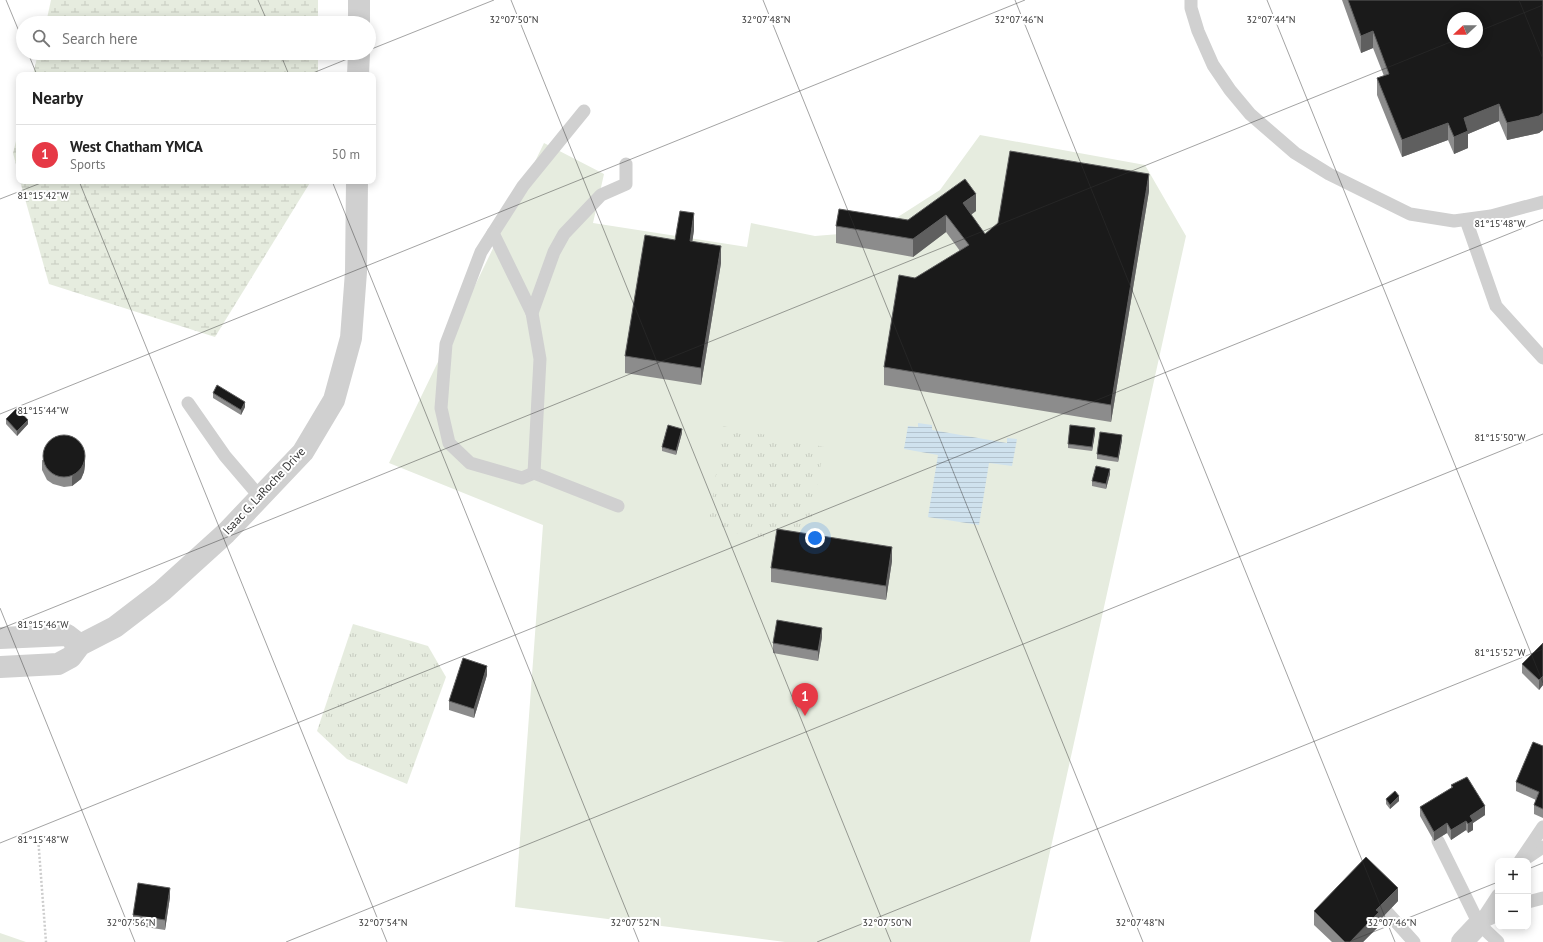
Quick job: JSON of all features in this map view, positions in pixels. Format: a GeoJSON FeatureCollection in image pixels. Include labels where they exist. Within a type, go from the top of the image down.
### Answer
{"type":"FeatureCollection","features":[{"type":"Feature","properties":{"kind":"street"},"geometry":{"type":"LineString","coordinates":[[359,0],[359,16]]}},
{"type":"Feature","properties":{"kind":"street"},"geometry":{"type":"LineString","coordinates":[[358,60],[358,72]]}},
{"type":"Feature","properties":{"kind":"street","name":"Isaac G. LaRoche Drive"},"geometry":{"type":"LineString","coordinates":[[0,667],[58,664],[71,657],[80,645],[115,627],[162,591],[226,533],[303,452],[334,400],[351,338],[356,272],[357,184]]}},
{"type":"Feature","properties":{"kind":"street"},"geometry":{"type":"LineString","coordinates":[[0,638],[67,635],[80,645]]}},
{"type":"Feature","properties":{"kind":"street"},"geometry":{"type":"LineString","coordinates":[[1462,942],[1489,920]]}},
{"type":"Feature","properties":{"kind":"lane"},"geometry":{"type":"LineString","coordinates":[[1191,0],[1191,8],[1198,31],[1213,65],[1230,90],[1250,114],[1295,153],[1329,174],[1410,214],[1454,221],[1491,216],[1543,202]]}},
{"type":"Feature","properties":{"kind":"lane"},"geometry":{"type":"LineString","coordinates":[[584,111],[523,186],[481,252],[446,344],[441,408],[449,443],[470,463],[522,478],[534,473],[618,506]]}},
{"type":"Feature","properties":{"kind":"lane"},"geometry":{"type":"LineString","coordinates":[[532,313],[554,252],[564,234],[601,195],[626,184],[626,164]]}},
{"type":"Feature","properties":{"kind":"lane"},"geometry":{"type":"LineString","coordinates":[[1466,220],[1496,306],[1543,358]]}},
{"type":"Feature","properties":{"kind":"lane"},"geometry":{"type":"LineString","coordinates":[[493,233],[532,313],[540,359],[534,473]]}},
{"type":"Feature","properties":{"kind":"lane"},"geometry":{"type":"LineString","coordinates":[[188,403],[225,456],[260,497]]}},
{"type":"Feature","properties":{"kind":"lane"},"geometry":{"type":"LineString","coordinates":[[1523,858],[1543,826]]}},
{"type":"Feature","properties":{"kind":"lane"},"geometry":{"type":"LineString","coordinates":[[1438,841],[1489,920],[1498,942]]}},
{"type":"Feature","properties":{"kind":"lane"},"geometry":{"type":"LineString","coordinates":[[1526,858],[1543,847]]}},
{"type":"Feature","properties":{"kind":"lane"},"geometry":{"type":"LineString","coordinates":[[1531,901],[1543,898]]}},
{"type":"Feature","properties":{"kind":"lane"},"geometry":{"type":"LineString","coordinates":[[1489,920],[1495,903]]}},
{"type":"Feature","properties":{"kind":"lane"},"geometry":{"type":"LineString","coordinates":[[1387,912],[1414,942]]}},
{"type":"Feature","properties":{"kind":"path"},"geometry":{"type":"LineString","coordinates":[[38,837],[46,942]]}},
{"type":"Feature","properties":{"kind":"green space"},"geometry":{"type":"Polygon","coordinates":[[[51,0],[318,0],[318,16],[48,16],[51,0]]]}},
{"type":"Feature","properties":{"kind":"green space"},"geometry":{"type":"Polygon","coordinates":[[[36,60],[318,60],[318,72],[34,72],[36,60]]]}},
{"type":"Feature","properties":{"kind":"green space"},"geometry":{"type":"Polygon","coordinates":[[[980,135],[1145,165],[1186,236],[1030,942],[785,942],[515,907],[543,525],[389,463],[544,143],[604,174],[593,223],[747,247],[751,223],[815,236],[876,231],[940,190],[980,135]]]}},
{"type":"Feature","properties":{"kind":"green space"},"geometry":{"type":"Polygon","coordinates":[[[16,141],[16,164],[13,153],[16,141]]]}},
{"type":"Feature","properties":{"kind":"green space"},"geometry":{"type":"Polygon","coordinates":[[[21,184],[309,184],[215,337],[49,284],[21,184]]]}},
{"type":"Feature","properties":{"kind":"green space"},"geometry":{"type":"Polygon","coordinates":[[[723,426],[824,447],[807,543],[708,529],[723,426]]]}},
{"type":"Feature","properties":{"kind":"green space"},"geometry":{"type":"Polygon","coordinates":[[[353,624],[428,646],[446,677],[407,784],[347,759],[317,731],[353,624]]]}},
{"type":"Feature","properties":{"kind":"green space"},"geometry":{"type":"Polygon","coordinates":[[[0,933],[26,942],[0,942],[0,933]]]}},
{"type":"Feature","properties":{"kind":"water"},"geometry":{"type":"Polygon","coordinates":[[[918,423],[932,425],[932,430],[1007,443],[1007,438],[1017,439],[1012,466],[989,463],[979,525],[928,517],[938,455],[904,449],[908,426],[918,427],[918,423]]]}},
{"type":"Feature","properties":{"kind":"building"},"geometry":{"type":"Polygon","coordinates":[[[1348,0],[1543,0],[1543,113],[1539,116],[1507,123],[1499,104],[1464,118],[1468,131],[1454,137],[1448,123],[1402,140],[1377,78],[1389,74],[1373,31],[1361,36],[1348,0]]]}},
{"type":"Feature","properties":{"kind":"building"},"geometry":{"type":"Polygon","coordinates":[[[1010,151],[1149,174],[1111,405],[884,367],[899,275],[915,278],[969,245],[946,215],[913,239],[836,226],[839,209],[908,220],[965,179],[976,194],[963,203],[985,234],[998,223],[1010,151]]]}},
{"type":"Feature","properties":{"kind":"building"},"geometry":{"type":"Polygon","coordinates":[[[680,211],[694,213],[690,241],[721,246],[701,368],[625,356],[645,235],[675,240],[680,211]]]}},
{"type":"Feature","properties":{"kind":"building"},"geometry":{"type":"Polygon","coordinates":[[[217,385],[245,402],[241,410],[213,393],[217,385]]]}},
{"type":"Feature","properties":{"kind":"building"},"geometry":{"type":"Polygon","coordinates":[[[17,408],[28,420],[17,431],[6,419],[17,408]]]}},
{"type":"Feature","properties":{"kind":"building"},"geometry":{"type":"Polygon","coordinates":[[[668,425],[682,429],[676,451],[662,447],[668,425]]]}},
{"type":"Feature","properties":{"kind":"building"},"geometry":{"type":"Polygon","coordinates":[[[1070,425],[1095,428],[1092,447],[1068,444],[1070,425]]]}},
{"type":"Feature","properties":{"kind":"building"},"geometry":{"type":"Polygon","coordinates":[[[1100,432],[1122,435],[1118,458],[1097,454],[1100,432]]]}},
{"type":"Feature","properties":{"kind":"building"},"geometry":{"type":"Polygon","coordinates":[[[60,435],[68,435],[76,438],[82,444],[85,456],[82,468],[76,474],[68,477],[60,477],[52,474],[46,468],[43,460],[43,452],[46,444],[52,438],[60,435]]]}},
{"type":"Feature","properties":{"kind":"building"},"geometry":{"type":"Polygon","coordinates":[[[1096,466],[1110,469],[1106,484],[1092,481],[1096,466]]]}},
{"type":"Feature","properties":{"kind":"building"},"geometry":{"type":"Polygon","coordinates":[[[777,529],[892,547],[886,586],[771,568],[777,529]]]}},
{"type":"Feature","properties":{"kind":"building"},"geometry":{"type":"Polygon","coordinates":[[[777,620],[822,628],[818,651],[773,643],[777,620]]]}},
{"type":"Feature","properties":{"kind":"building"},"geometry":{"type":"Polygon","coordinates":[[[1543,643],[1543,676],[1539,680],[1522,664],[1543,643]]]}},
{"type":"Feature","properties":{"kind":"building"},"geometry":{"type":"Polygon","coordinates":[[[463,658],[487,666],[474,709],[449,701],[463,658]]]}},
{"type":"Feature","properties":{"kind":"building"},"geometry":{"type":"Polygon","coordinates":[[[1533,742],[1543,746],[1543,809],[1534,805],[1539,792],[1516,782],[1533,742]]]}},
{"type":"Feature","properties":{"kind":"building"},"geometry":{"type":"Polygon","coordinates":[[[1467,777],[1485,806],[1470,816],[1473,821],[1468,824],[1466,821],[1451,830],[1447,823],[1434,832],[1420,807],[1453,787],[1451,785],[1467,777]]]}},
{"type":"Feature","properties":{"kind":"building"},"geometry":{"type":"Polygon","coordinates":[[[1395,791],[1399,796],[1390,805],[1386,799],[1395,791]]]}},
{"type":"Feature","properties":{"kind":"building"},"geometry":{"type":"Polygon","coordinates":[[[1366,857],[1398,888],[1376,910],[1379,912],[1350,942],[1345,942],[1314,911],[1366,857]]]}},
{"type":"Feature","properties":{"kind":"building"},"geometry":{"type":"Polygon","coordinates":[[[138,883],[170,888],[165,920],[133,915],[138,883]]]}},
{"type":"Feature","properties":{"kind":"place","name":"West Chatham YMCA"},"geometry":{"type":"Point","coordinates":[805,716]}}]}
